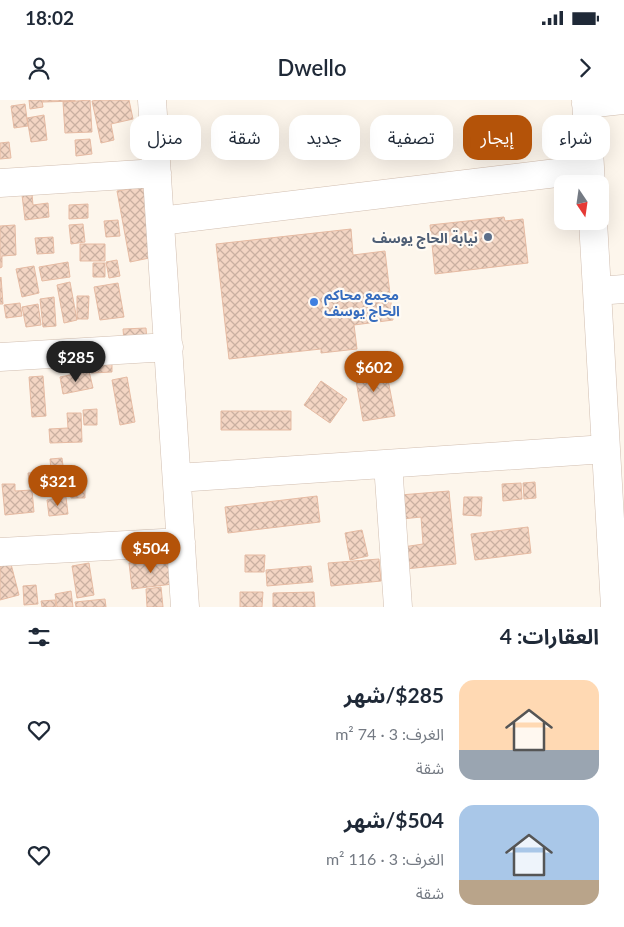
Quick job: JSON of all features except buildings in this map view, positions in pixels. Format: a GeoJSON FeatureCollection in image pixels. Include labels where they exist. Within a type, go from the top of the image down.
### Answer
{"type":"FeatureCollection","features":[{"type":"Feature","properties":{"kind":"street"},"geometry":{"type":"LineString","coordinates":[[152,100],[185,607]]}},
{"type":"Feature","properties":{"kind":"street"},"geometry":{"type":"LineString","coordinates":[[590,175],[586,102],[624,100]]}},
{"type":"Feature","properties":{"kind":"street"},"geometry":{"type":"LineString","coordinates":[[0,182],[157,173]]}},
{"type":"Feature","properties":{"kind":"street"},"geometry":{"type":"LineString","coordinates":[[160,221],[554,181]]}},
{"type":"Feature","properties":{"kind":"street"},"geometry":{"type":"LineString","coordinates":[[594,230],[615,607]]}},
{"type":"Feature","properties":{"kind":"street"},"geometry":{"type":"LineString","coordinates":[[597,291],[624,289]]}},
{"type":"Feature","properties":{"kind":"street"},"geometry":{"type":"LineString","coordinates":[[0,357],[169,347]]}},
{"type":"Feature","properties":{"kind":"street"},"geometry":{"type":"LineString","coordinates":[[177,478],[606,450]]}},
{"type":"Feature","properties":{"kind":"street"},"geometry":{"type":"LineString","coordinates":[[388,464],[398,607]]}},
{"type":"Feature","properties":{"kind":"street"},"geometry":{"type":"LineString","coordinates":[[0,552],[181,542]]}},
{"type":"Feature","properties":{"kind":"place","name":"نيابة الحاج يوسف"},"geometry":{"type":"Point","coordinates":[488,237]}},
{"type":"Feature","properties":{"kind":"place","name":"مجمع محاكم الحاج يوسف"},"geometry":{"type":"Point","coordinates":[314,302]}}]}
